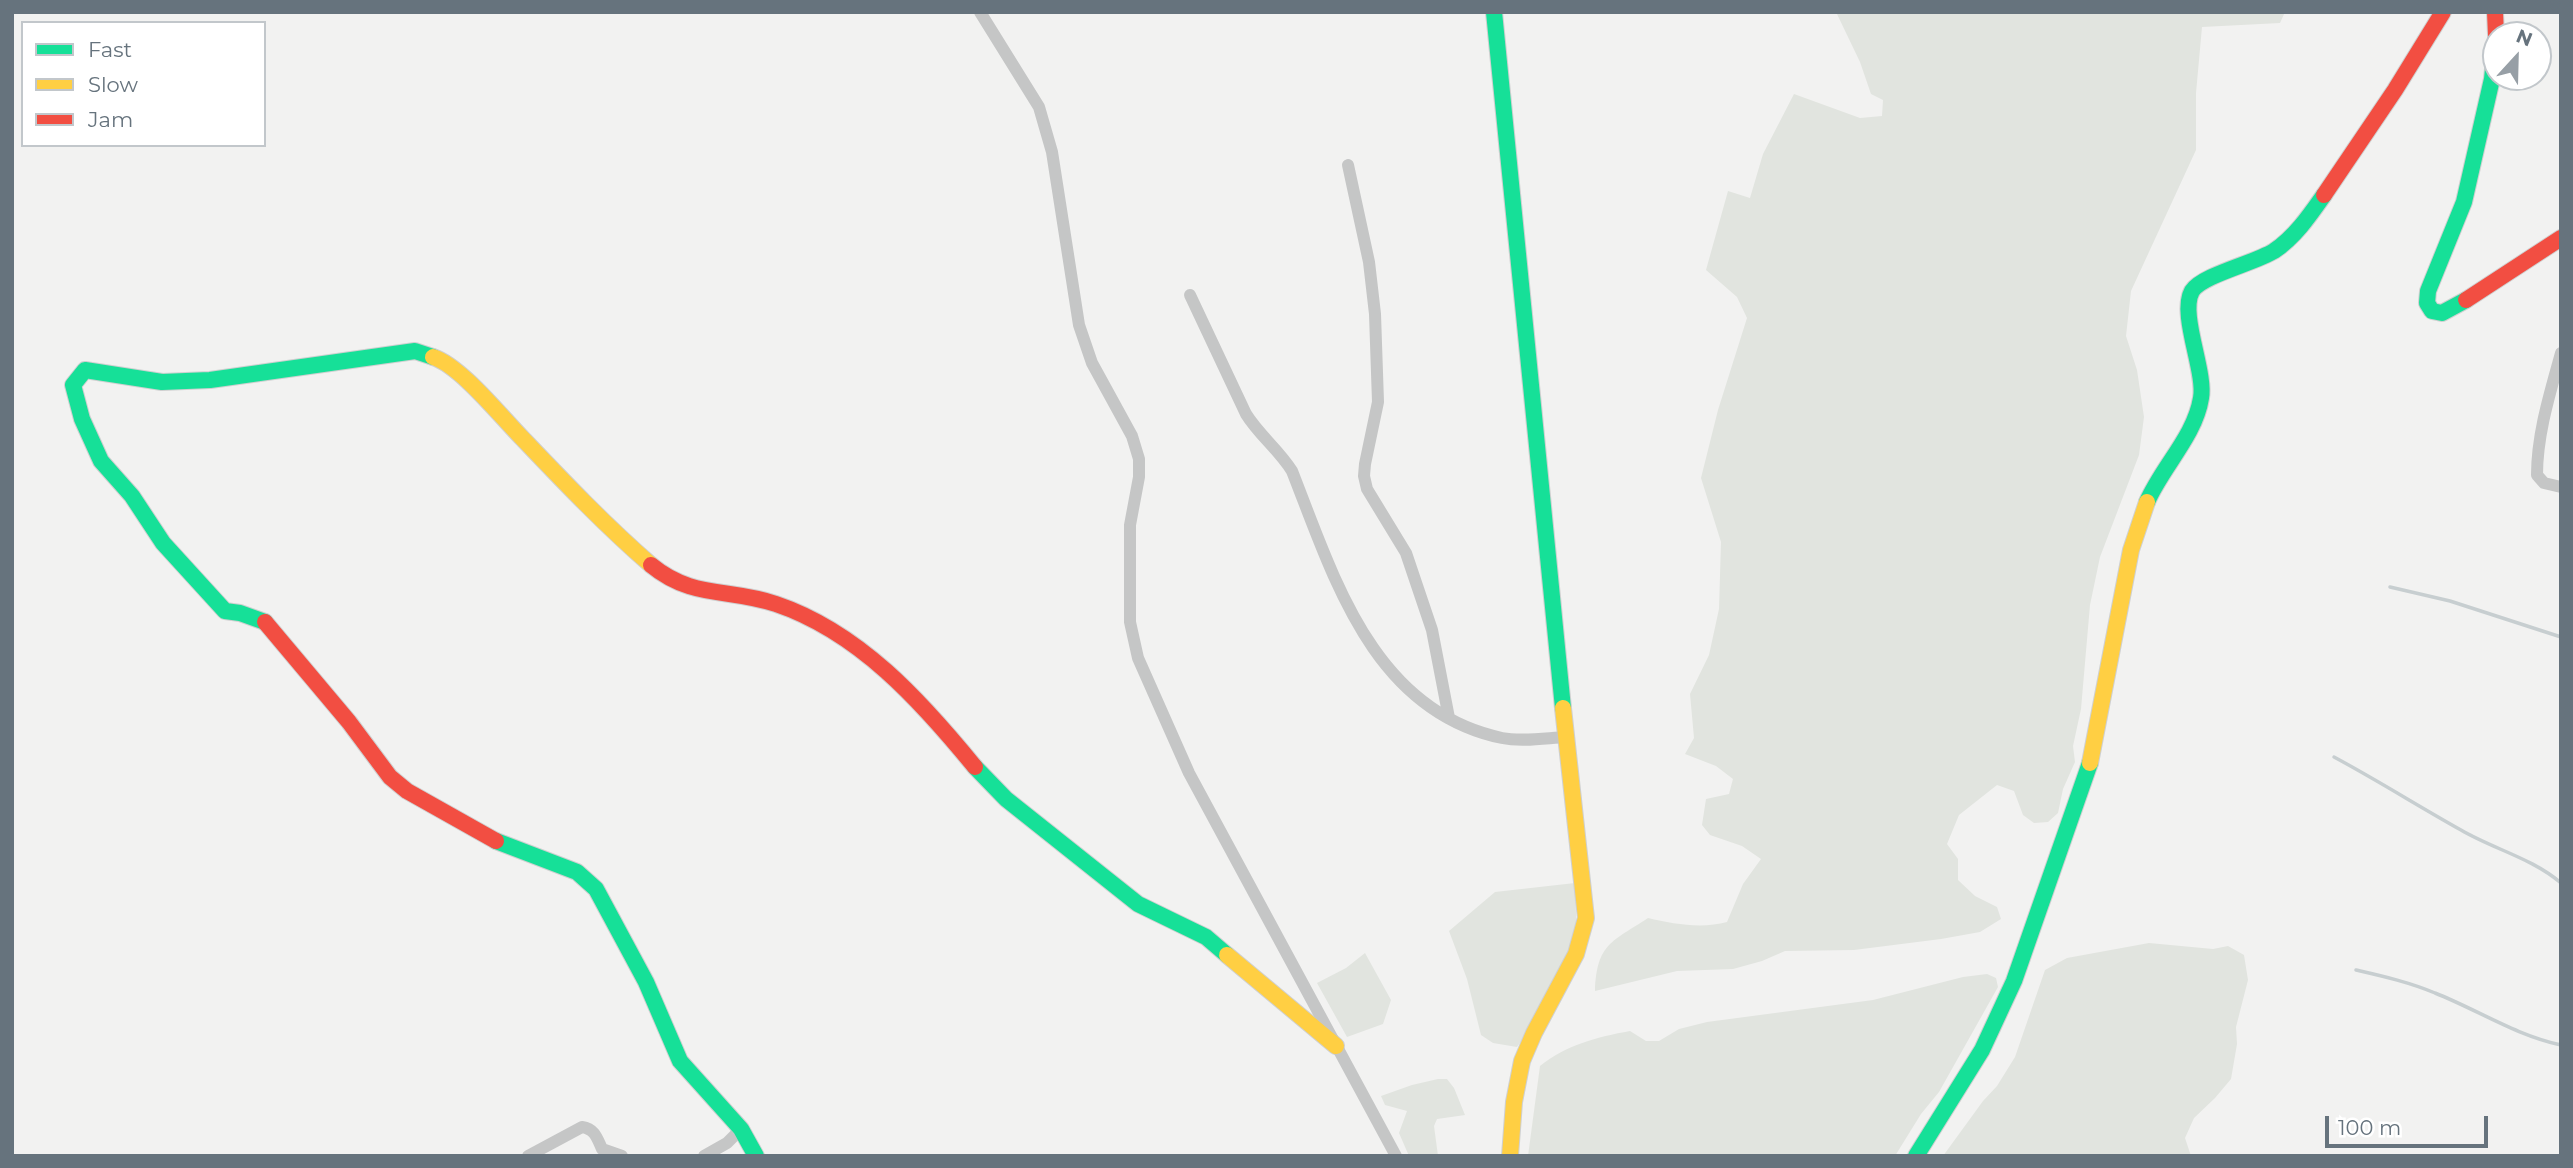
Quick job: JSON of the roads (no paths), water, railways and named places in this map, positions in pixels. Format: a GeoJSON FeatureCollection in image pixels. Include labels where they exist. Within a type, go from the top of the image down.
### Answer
{"type":"FeatureCollection","features":[{"type":"Feature","properties":{"kind":"main road"},"geometry":{"type":"LineString","coordinates":[[1494,12],[1586,918],[1577,958],[1526,1050],[1520,1073],[1510,1156]]}},
{"type":"Feature","properties":{"kind":"main road"},"geometry":{"type":"LineString","coordinates":[[1916,1156],[1982,1050],[2014,981],[2087,775],[2098,731],[2131,550],[2141,515],[2157,481],[2191,427],[2202,396],[2189,307],[2191,294],[2206,282],[2270,254],[2293,234],[2407,74],[2444,12]]}},
{"type":"Feature","properties":{"kind":"main road"},"geometry":{"type":"LineString","coordinates":[[2489,91],[2464,202],[2428,291],[2427,303],[2432,311],[2442,313],[2451,310],[2561,238]]}},
{"type":"Feature","properties":{"kind":"main road"},"geometry":{"type":"LineString","coordinates":[[756,1156],[741,1129],[680,1061],[646,982],[596,889],[577,872],[490,839],[407,791],[390,777],[373,758],[349,722],[265,622],[225,611],[163,543],[132,496],[101,461],[82,419],[76,397],[73,385],[78,376],[85,370],[162,382],[210,380],[415,351],[443,360],[466,380],[595,513],[653,566],[689,588],[750,597],[775,604],[811,619],[849,642],[894,676],[950,736],[988,784],[1006,799],[1138,904],[1206,937],[1336,1046]]}},
{"type":"Feature","properties":{"kind":"street"},"geometry":{"type":"LineString","coordinates":[[980,12],[1039,107],[1052,152],[1079,325],[1092,363],[1132,436],[1139,459],[1139,477],[1130,525],[1129,622],[1138,658],[1189,773],[1396,1156]]}},
{"type":"Feature","properties":{"kind":"street"},"geometry":{"type":"LineString","coordinates":[[1348,165],[1369,262],[1375,314],[1378,402],[1364,476],[1367,489],[1406,553],[1432,631],[1449,718]]}},
{"type":"Feature","properties":{"kind":"street"},"geometry":{"type":"LineString","coordinates":[[1190,295],[1245,414],[1292,471],[1338,590],[1363,635],[1394,676],[1415,696],[1473,730],[1505,739],[1566,737]]}},
{"type":"Feature","properties":{"kind":"street"},"geometry":{"type":"LineString","coordinates":[[2561,353],[2547,403],[2537,458],[2539,480],[2561,487]]}},
{"type":"Feature","properties":{"kind":"street"},"geometry":{"type":"LineString","coordinates":[[528,1156],[582,1127],[590,1128],[602,1149],[622,1156]]}},
{"type":"Feature","properties":{"kind":"street"},"geometry":{"type":"LineString","coordinates":[[704,1156],[727,1143],[741,1129]]}},
{"type":"Feature","properties":{"kind":"waterway"},"geometry":{"type":"LineString","coordinates":[[2390,587],[2450,601],[2561,637]]}},
{"type":"Feature","properties":{"kind":"waterway"},"geometry":{"type":"LineString","coordinates":[[2334,757],[2473,837],[2538,867],[2561,883]]}},
{"type":"Feature","properties":{"kind":"waterway"},"geometry":{"type":"LineString","coordinates":[[2356,970],[2425,989],[2512,1029],[2561,1045]]}}]}
